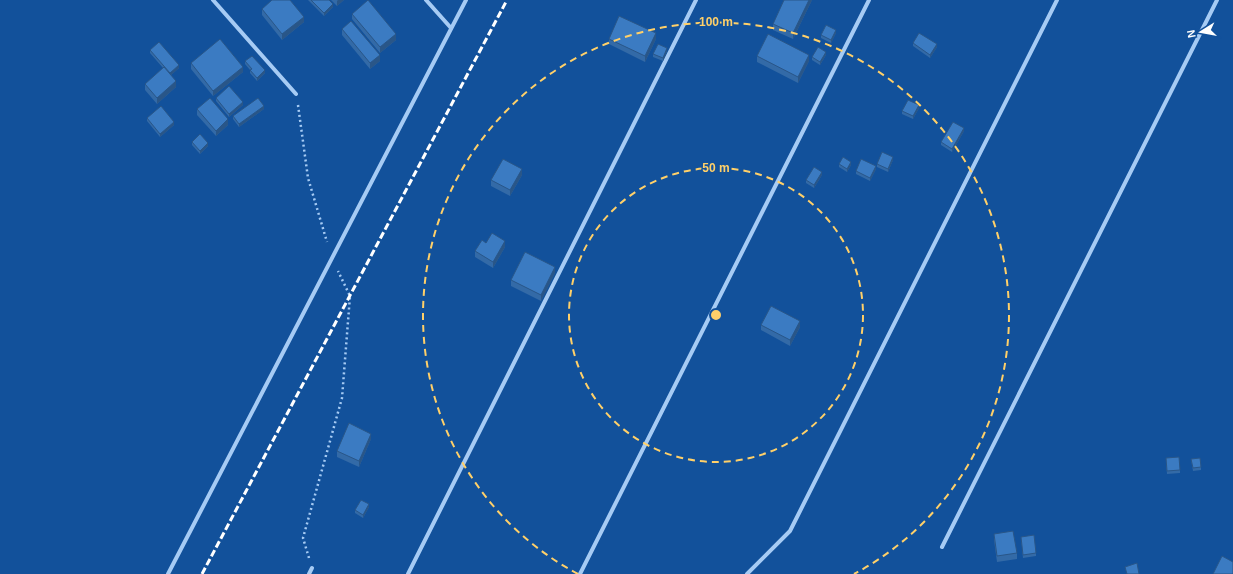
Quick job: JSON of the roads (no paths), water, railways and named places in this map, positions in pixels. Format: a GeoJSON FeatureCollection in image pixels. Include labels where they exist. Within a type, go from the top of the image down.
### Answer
{"type":"FeatureCollection","features":[{"type":"Feature","properties":{"kind":"street"},"geometry":{"type":"LineString","coordinates":[[213,0],[296,94]]}},
{"type":"Feature","properties":{"kind":"street"},"geometry":{"type":"LineString","coordinates":[[426,0],[452,28]]}},
{"type":"Feature","properties":{"kind":"street"},"geometry":{"type":"LineString","coordinates":[[168,574],[466,0]]}},
{"type":"Feature","properties":{"kind":"street"},"geometry":{"type":"LineString","coordinates":[[408,574],[696,0]]}},
{"type":"Feature","properties":{"kind":"street"},"geometry":{"type":"LineString","coordinates":[[580,574],[869,0]]}},
{"type":"Feature","properties":{"kind":"street"},"geometry":{"type":"LineString","coordinates":[[747,574],[790,530],[1057,0]]}},
{"type":"Feature","properties":{"kind":"street"},"geometry":{"type":"LineString","coordinates":[[942,547],[1217,0]]}},
{"type":"Feature","properties":{"kind":"street"},"geometry":{"type":"LineString","coordinates":[[309,574],[312,568]]}},
{"type":"Feature","properties":{"kind":"railway"},"geometry":{"type":"LineString","coordinates":[[202,574],[507,0]]}}]}
